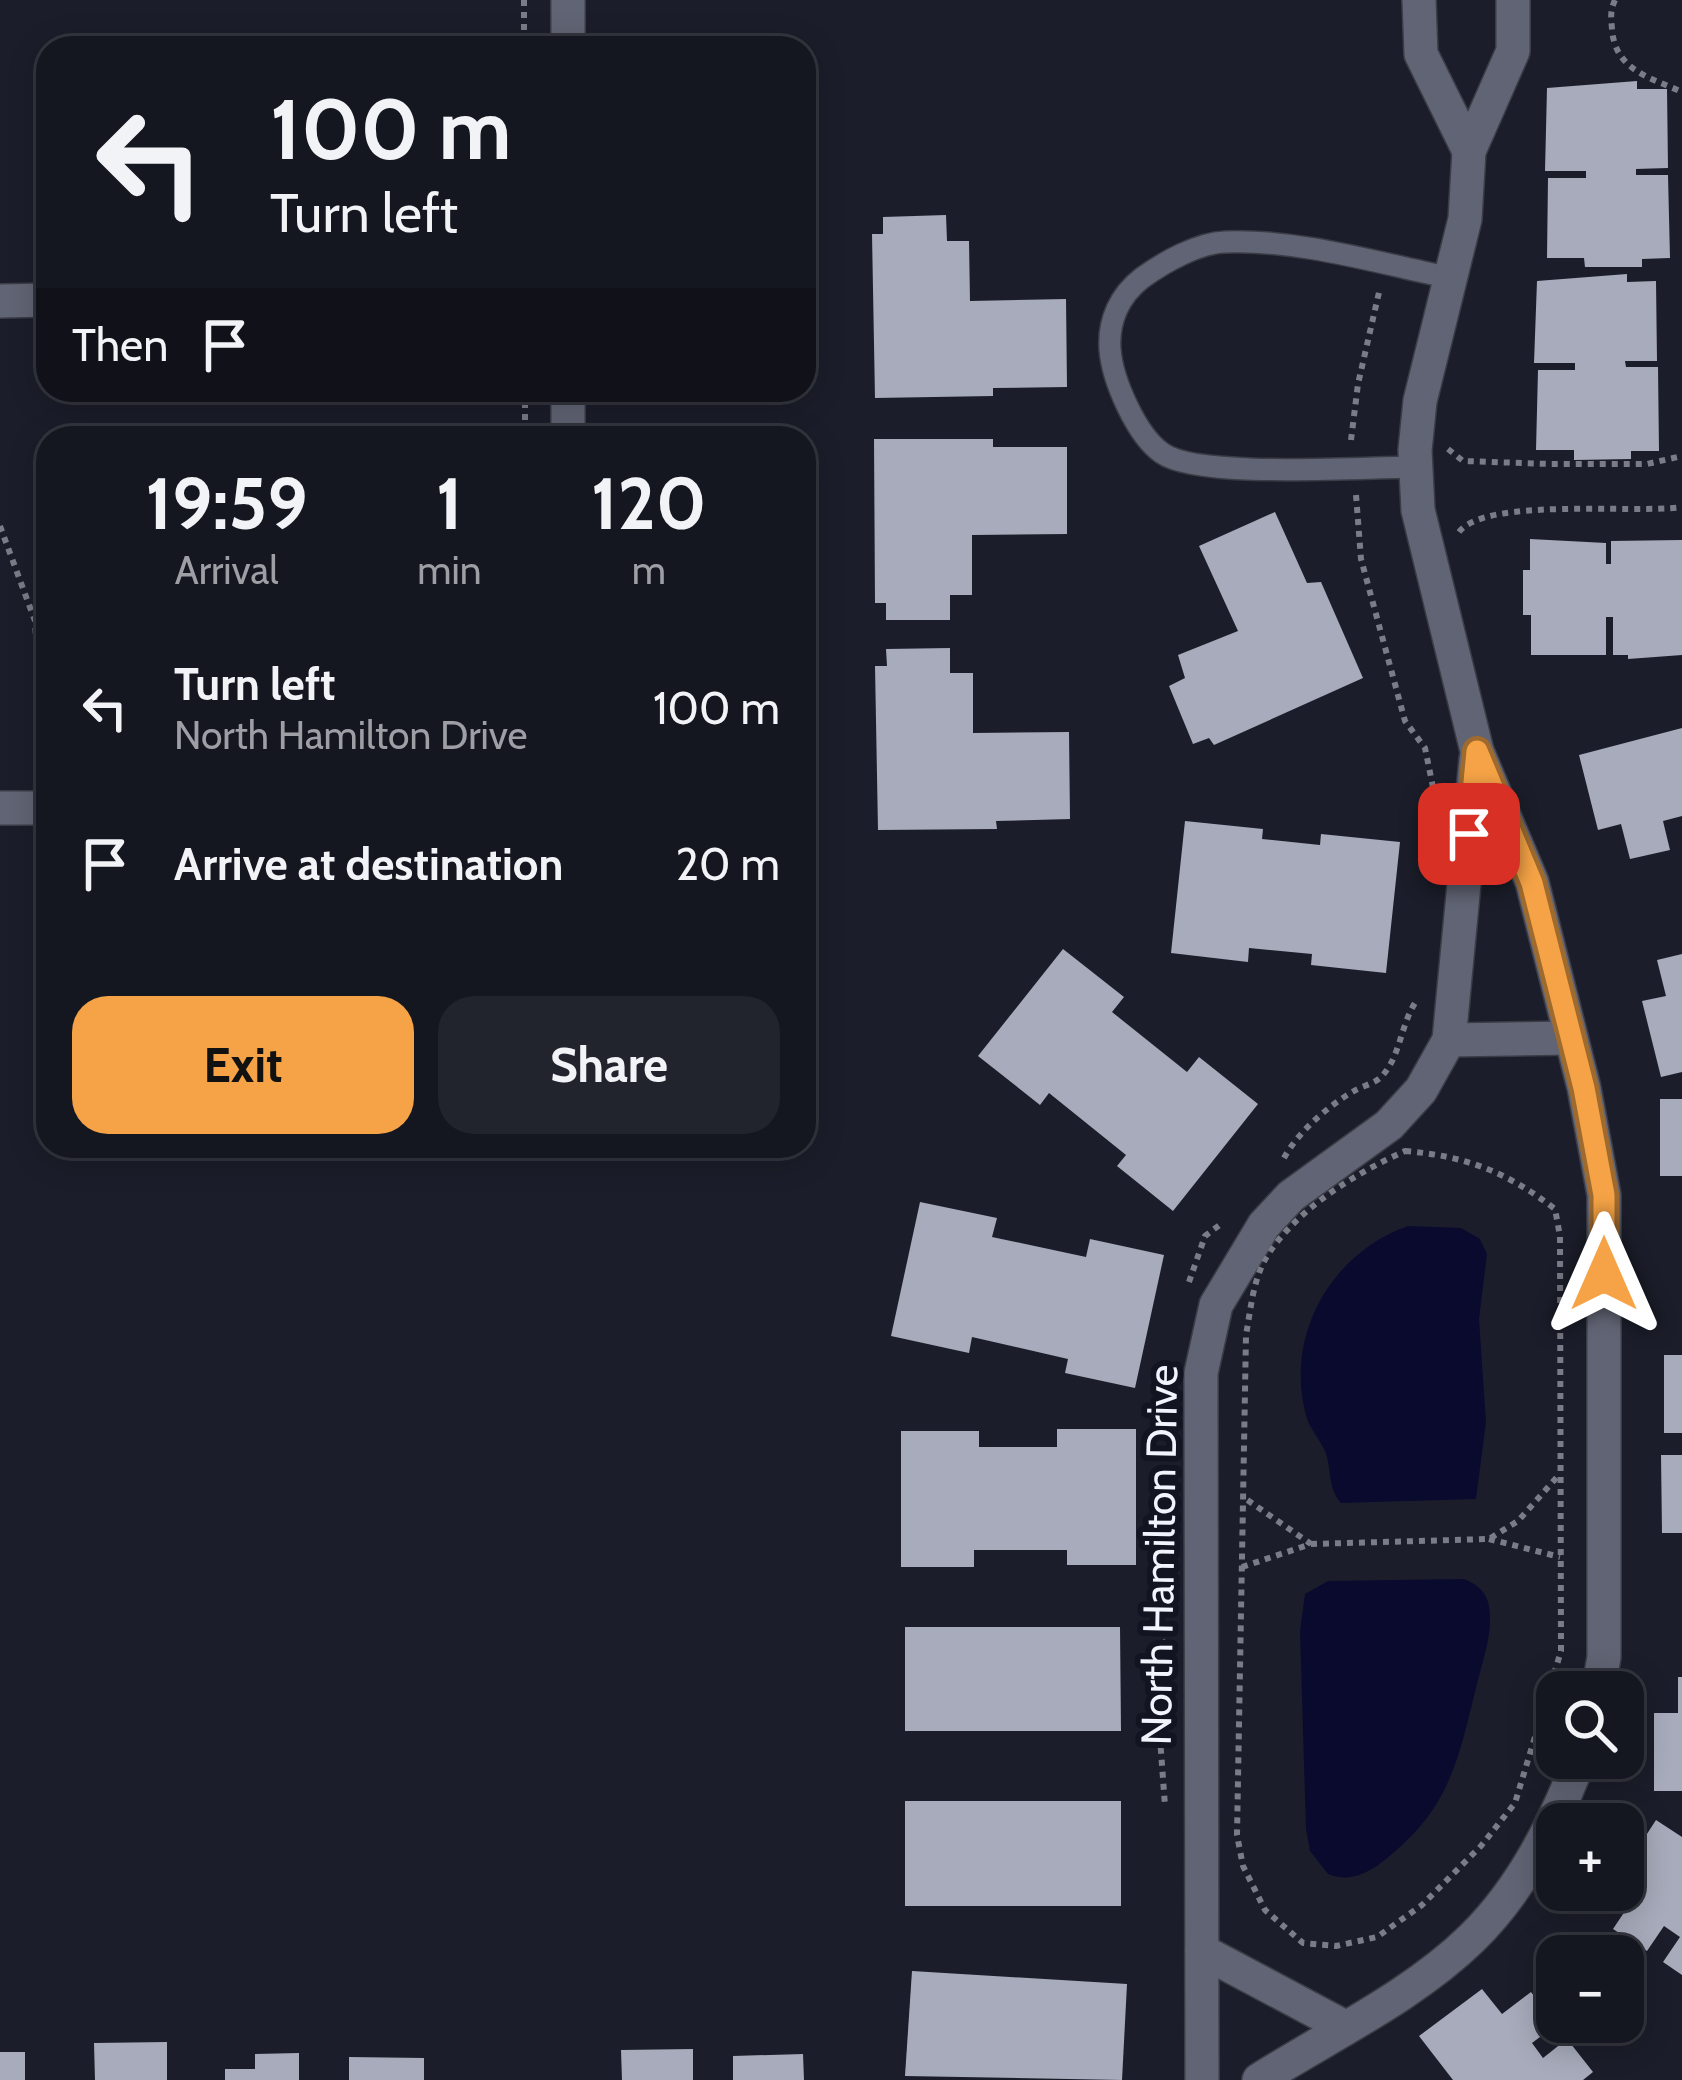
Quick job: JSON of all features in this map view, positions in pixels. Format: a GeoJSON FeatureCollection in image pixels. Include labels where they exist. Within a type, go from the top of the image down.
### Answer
{"type":"FeatureCollection","features":[{"type":"Feature","properties":{"kind":"street"},"geometry":{"type":"LineString","coordinates":[[568,0],[568,36]]}},
{"type":"Feature","properties":{"kind":"street"},"geometry":{"type":"LineString","coordinates":[[1419,0],[1420,54],[1469,151]]}},
{"type":"Feature","properties":{"kind":"street","name":"North Hamilton Drive"},"geometry":{"type":"LineString","coordinates":[[1513,0],[1513,51],[1469,151],[1465,219],[1420,401],[1418,510],[1477,751],[1532,883],[1604,1195],[1602,1671]]}},
{"type":"Feature","properties":{"kind":"street"},"geometry":{"type":"LineString","coordinates":[[0,301],[36,301]]}},
{"type":"Feature","properties":{"kind":"street","name":"North Hamilton Drive"},"geometry":{"type":"LineString","coordinates":[[1202,2080],[1201,1373],[1216,1305],[1264,1225],[1291,1196],[1389,1125],[1420,1090],[1449,1040],[1477,751]]}},
{"type":"Feature","properties":{"kind":"street"},"geometry":{"type":"LineString","coordinates":[[0,808],[36,808]]}},
{"type":"Feature","properties":{"kind":"street"},"geometry":{"type":"LineString","coordinates":[[1449,1040],[1571,1038]]}},
{"type":"Feature","properties":{"kind":"street"},"geometry":{"type":"LineString","coordinates":[[1258,2080],[1472,1938],[1519,1882],[1558,1817],[1572,1779]]}},
{"type":"Feature","properties":{"kind":"street"},"geometry":{"type":"LineString","coordinates":[[1202,1951],[1343,2026]]}},
{"type":"Feature","properties":{"kind":"lane"},"geometry":{"type":"LineString","coordinates":[[1416,467],[1206,467],[1162,454],[1124,402],[1110,349],[1113,319],[1123,292],[1162,263],[1221,242],[1311,250],[1450,278]]}},
{"type":"Feature","properties":{"kind":"path"},"geometry":{"type":"LineString","coordinates":[[524,0],[524,36]]}},
{"type":"Feature","properties":{"kind":"path"},"geometry":{"type":"LineString","coordinates":[[1615,0],[1610,7],[1614,47],[1634,72],[1682,92]]}},
{"type":"Feature","properties":{"kind":"path"},"geometry":{"type":"LineString","coordinates":[[1446,447],[1462,461],[1647,464],[1682,456]]}},
{"type":"Feature","properties":{"kind":"path"},"geometry":{"type":"LineString","coordinates":[[0,526],[36,629]]}},
{"type":"Feature","properties":{"kind":"path"},"geometry":{"type":"LineString","coordinates":[[1405,1151],[1455,1155],[1523,1184],[1555,1209],[1560,1236],[1562,1651],[1515,1803],[1481,1846],[1422,1905],[1377,1937],[1336,1946],[1303,1943],[1265,1910],[1243,1866],[1237,1835],[1243,1498],[1246,1335],[1262,1269],[1269,1253],[1315,1205],[1372,1166],[1405,1151]]}},
{"type":"Feature","properties":{"kind":"path"},"geometry":{"type":"LineString","coordinates":[[1489,1539],[1518,1521],[1560,1473]]}},
{"type":"Feature","properties":{"kind":"path"},"geometry":{"type":"LineString","coordinates":[[1243,1498],[1311,1544]]}},
{"type":"Feature","properties":{"kind":"path"},"geometry":{"type":"LineString","coordinates":[[1242,1567],[1311,1544],[1489,1539],[1560,1557]]}},
{"type":"Feature","properties":{"kind":"shaded area"},"geometry":{"type":"Polygon","coordinates":[[[1408,1226],[1461,1228],[1480,1239],[1487,1254],[1479,1319],[1486,1422],[1476,1499],[1341,1503],[1325,1451],[1307,1419],[1301,1389],[1308,1329],[1319,1302],[1356,1256],[1408,1226]]]}},
{"type":"Feature","properties":{"kind":"shaded area"},"geometry":{"type":"Polygon","coordinates":[[[1463,1579],[1484,1594],[1490,1622],[1449,1781],[1425,1820],[1380,1864],[1352,1877],[1328,1874],[1310,1851],[1306,1829],[1300,1631],[1305,1594],[1328,1581],[1463,1579]]]}},
{"type":"Feature","properties":{"kind":"building"},"geometry":{"type":"Polygon","coordinates":[[[1637,81],[1637,89],[1667,89],[1668,168],[1636,169],[1636,175],[1668,175],[1670,258],[1642,259],[1642,267],[1585,267],[1584,258],[1547,258],[1548,178],[1586,178],[1586,171],[1545,171],[1547,88],[1637,81]]]}},
{"type":"Feature","properties":{"kind":"building"},"geometry":{"type":"Polygon","coordinates":[[[946,215],[947,241],[969,241],[970,301],[1066,299],[1067,387],[993,388],[993,396],[875,398],[872,234],[883,234],[883,217],[946,215]]]}},
{"type":"Feature","properties":{"kind":"building"},"geometry":{"type":"Polygon","coordinates":[[[1627,274],[1627,282],[1656,281],[1657,361],[1625,361],[1626,367],[1658,367],[1659,451],[1631,451],[1631,459],[1574,460],[1574,450],[1536,450],[1538,370],[1575,370],[1575,363],[1534,363],[1537,281],[1627,274]]]}},
{"type":"Feature","properties":{"kind":"building"},"geometry":{"type":"Polygon","coordinates":[[[874,439],[993,439],[993,447],[1067,447],[1067,534],[972,535],[972,595],[950,595],[950,620],[886,620],[886,603],[875,603],[874,439]]]}},
{"type":"Feature","properties":{"kind":"building"},"geometry":{"type":"Polygon","coordinates":[[[1275,512],[1307,583],[1321,582],[1363,678],[1214,745],[1209,738],[1193,744],[1169,686],[1185,678],[1178,655],[1238,631],[1199,546],[1275,512]]]}},
{"type":"Feature","properties":{"kind":"building"},"geometry":{"type":"Polygon","coordinates":[[[1530,539],[1606,543],[1606,564],[1611,564],[1611,541],[1682,540],[1682,655],[1628,659],[1628,655],[1613,655],[1613,617],[1606,617],[1606,655],[1531,655],[1531,615],[1523,615],[1523,570],[1530,570],[1530,539]]]}},
{"type":"Feature","properties":{"kind":"building"},"geometry":{"type":"Polygon","coordinates":[[[950,648],[950,673],[973,673],[973,733],[1069,732],[1070,819],[996,821],[997,829],[878,830],[875,666],[887,666],[886,649],[950,648]]]}},
{"type":"Feature","properties":{"kind":"building"},"geometry":{"type":"Polygon","coordinates":[[[1682,728],[1682,816],[1663,821],[1670,850],[1630,859],[1621,824],[1598,830],[1579,755],[1682,728]]]}},
{"type":"Feature","properties":{"kind":"building"},"geometry":{"type":"Polygon","coordinates":[[[1185,821],[1263,829],[1262,839],[1320,845],[1321,834],[1400,842],[1386,973],[1311,965],[1312,954],[1249,948],[1248,962],[1171,953],[1185,821]]]}},
{"type":"Feature","properties":{"kind":"building"},"geometry":{"type":"Polygon","coordinates":[[[1063,949],[1124,997],[1112,1012],[1187,1072],[1199,1057],[1258,1104],[1173,1211],[1117,1166],[1126,1155],[1049,1093],[1040,1105],[978,1056],[1063,949]]]}},
{"type":"Feature","properties":{"kind":"building"},"geometry":{"type":"Polygon","coordinates":[[[1682,954],[1682,1072],[1661,1077],[1642,1001],[1666,996],[1657,960],[1682,954]]]}},
{"type":"Feature","properties":{"kind":"building"},"geometry":{"type":"Polygon","coordinates":[[[1660,1099],[1682,1099],[1682,1176],[1660,1176],[1660,1099]]]}},
{"type":"Feature","properties":{"kind":"building"},"geometry":{"type":"Polygon","coordinates":[[[920,1202],[997,1218],[992,1237],[1086,1257],[1090,1239],[1164,1255],[1135,1388],[1065,1373],[1068,1359],[972,1337],[969,1353],[891,1336],[920,1202]]]}},
{"type":"Feature","properties":{"kind":"building"},"geometry":{"type":"Polygon","coordinates":[[[1664,1355],[1682,1355],[1682,1433],[1664,1433],[1664,1355]]]}},
{"type":"Feature","properties":{"kind":"building"},"geometry":{"type":"Polygon","coordinates":[[[1057,1429],[1136,1429],[1136,1565],[1067,1565],[1067,1550],[974,1550],[974,1567],[901,1567],[901,1431],[979,1431],[979,1447],[1057,1447],[1057,1429]]]}},
{"type":"Feature","properties":{"kind":"building"},"geometry":{"type":"Polygon","coordinates":[[[1661,1455],[1682,1455],[1682,1533],[1662,1533],[1661,1455]]]}},
{"type":"Feature","properties":{"kind":"building"},"geometry":{"type":"Polygon","coordinates":[[[905,1627],[1120,1627],[1121,1731],[905,1731],[905,1627]]]}},
{"type":"Feature","properties":{"kind":"building"},"geometry":{"type":"Polygon","coordinates":[[[1678,1677],[1682,1677],[1682,1791],[1654,1791],[1654,1713],[1678,1713],[1678,1677]]]}},
{"type":"Feature","properties":{"kind":"building"},"geometry":{"type":"Polygon","coordinates":[[[905,1801],[1121,1801],[1121,1906],[905,1906],[905,1801]]]}},
{"type":"Feature","properties":{"kind":"building"},"geometry":{"type":"Polygon","coordinates":[[[1656,1820],[1682,1837],[1682,1975],[1663,1962],[1680,1937],[1664,1926],[1647,1951],[1644,1935],[1622,1935],[1613,1929],[1625,1911],[1644,1911],[1644,1839],[1656,1820]]]}},
{"type":"Feature","properties":{"kind":"building"},"geometry":{"type":"Polygon","coordinates":[[[912,1971],[1127,1984],[1122,2080],[905,2076],[912,1971]]]}},
{"type":"Feature","properties":{"kind":"building"},"geometry":{"type":"Polygon","coordinates":[[[1482,1989],[1502,2014],[1531,1992],[1536,1999],[1536,2040],[1532,2043],[1543,2058],[1562,2043],[1570,2043],[1593,2072],[1583,2080],[1453,2080],[1419,2036],[1482,1989]]]}},
{"type":"Feature","properties":{"kind":"building"},"geometry":{"type":"Polygon","coordinates":[[[167,2042],[167,2080],[95,2080],[94,2043],[167,2042]]]}},
{"type":"Feature","properties":{"kind":"building"},"geometry":{"type":"Polygon","coordinates":[[[693,2049],[693,2080],[622,2080],[621,2050],[693,2049]]]}},
{"type":"Feature","properties":{"kind":"building"},"geometry":{"type":"Polygon","coordinates":[[[0,2052],[25,2052],[25,2080],[0,2080],[0,2052]]]}},
{"type":"Feature","properties":{"kind":"building"},"geometry":{"type":"Polygon","coordinates":[[[299,2053],[299,2080],[225,2080],[225,2069],[255,2069],[255,2054],[299,2053]]]}},
{"type":"Feature","properties":{"kind":"building"},"geometry":{"type":"Polygon","coordinates":[[[803,2054],[804,2080],[733,2080],[733,2056],[803,2054]]]}},
{"type":"Feature","properties":{"kind":"building"},"geometry":{"type":"Polygon","coordinates":[[[349,2057],[424,2058],[424,2080],[349,2080],[349,2057]]]}},
{"type":"Feature","properties":{"kind":"route"},"geometry":{"type":"LineString","coordinates":[[1469,834],[1477,751],[1532,883],[1584,1088],[1604,1195],[1604,1274]]}}]}
